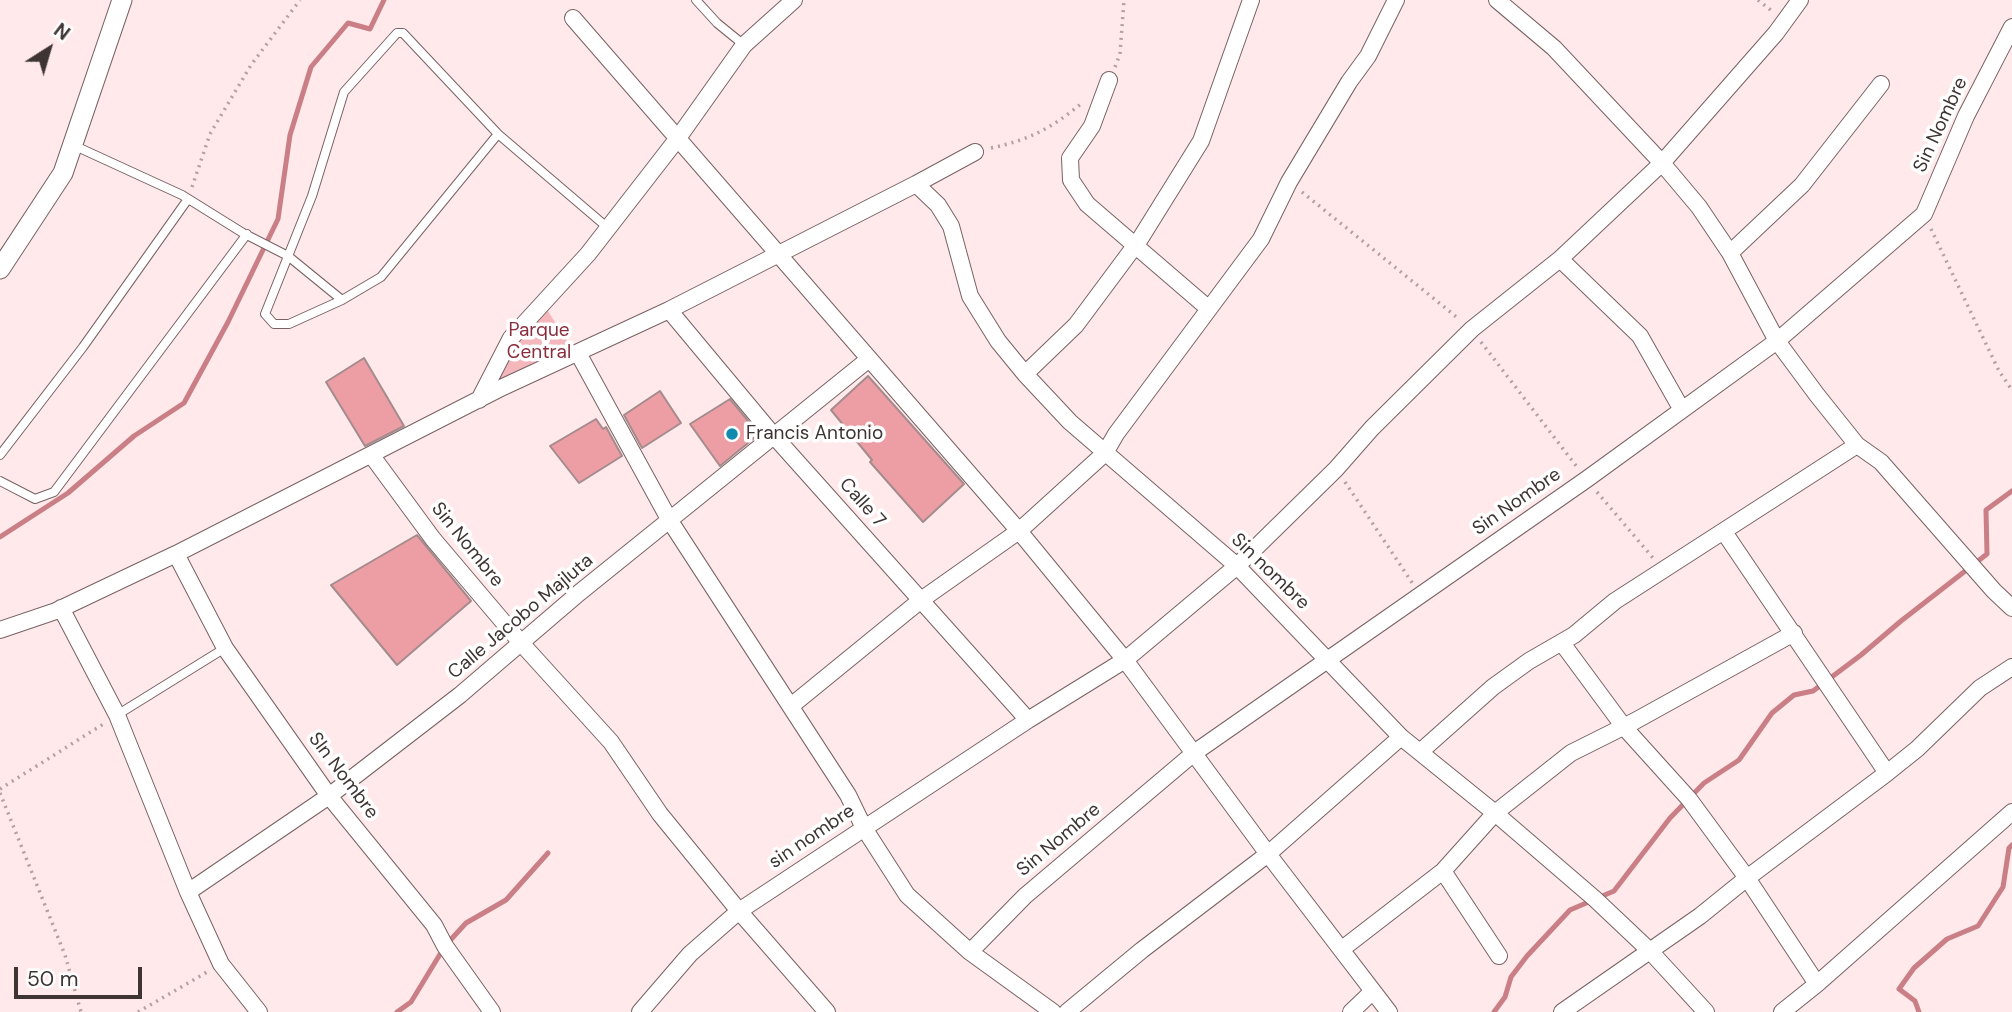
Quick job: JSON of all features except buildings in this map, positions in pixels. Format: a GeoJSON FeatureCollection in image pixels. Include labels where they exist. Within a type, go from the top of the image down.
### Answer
{"type":"FeatureCollection","features":[{"type":"Feature","properties":{"kind":"street"},"geometry":{"type":"LineString","coordinates":[[0,269],[63,173],[122,0]]}},
{"type":"Feature","properties":{"kind":"street"},"geometry":{"type":"LineString","coordinates":[[479,400],[510,338],[588,254],[678,138],[744,44],[794,0]]}},
{"type":"Feature","properties":{"kind":"street"},"geometry":{"type":"LineString","coordinates":[[1025,374],[1076,325],[1135,246],[1201,141],[1251,0]]}},
{"type":"Feature","properties":{"kind":"street"},"geometry":{"type":"LineString","coordinates":[[791,706],[921,600],[1019,531],[1105,453],[1261,239],[1289,182],[1349,82],[1368,56],[1396,0]]}},
{"type":"Feature","properties":{"kind":"street"},"geometry":{"type":"LineString","coordinates":[[1497,0],[1554,48],[1699,207],[1730,253],[1777,341],[1857,445],[1881,462],[2012,608]]}},
{"type":"Feature","properties":{"kind":"street","name":"sin nombre"},"geometry":{"type":"LineString","coordinates":[[640,1012],[690,954],[738,911],[1028,720],[1125,660],[1237,566],[1472,329],[1560,259],[1661,163],[1776,33],[1800,0]]}},
{"type":"Feature","properties":{"kind":"street"},"geometry":{"type":"LineString","coordinates":[[573,18],[1019,531],[1125,660],[1268,855],[1389,1012]]}},
{"type":"Feature","properties":{"kind":"street","name":"Sin Nombre"},"geometry":{"type":"LineString","coordinates":[[970,951],[1025,897],[1194,753],[1587,479],[1777,341],[1924,214],[1966,116],[2012,27]]}},
{"type":"Feature","properties":{"kind":"street"},"geometry":{"type":"LineString","coordinates":[[1109,80],[1092,126],[1070,158],[1071,180],[1087,204],[1209,309]]}},
{"type":"Feature","properties":{"kind":"street"},"geometry":{"type":"LineString","coordinates":[[1730,253],[1802,185],[1881,84]]}},
{"type":"Feature","properties":{"kind":"street"},"geometry":{"type":"LineString","coordinates":[[0,630],[61,608],[176,554],[479,400],[668,310],[975,152]]}},
{"type":"Feature","properties":{"kind":"street","name":"Sin nombre"},"geometry":{"type":"LineString","coordinates":[[916,184],[938,205],[951,226],[970,296],[998,341],[1070,422],[1237,566],[1401,737],[1595,899],[1650,951],[1706,1012]]}},
{"type":"Feature","properties":{"kind":"street"},"geometry":{"type":"LineString","coordinates":[[1560,259],[1640,337],[1682,410]]}},
{"type":"Feature","properties":{"kind":"street","name":"Calle 7"},"geometry":{"type":"LineString","coordinates":[[668,310],[774,436],[1028,720]]}},
{"type":"Feature","properties":{"kind":"street","name":"Sin Nombre"},"geometry":{"type":"LineString","coordinates":[[578,353],[670,521],[848,795],[864,828],[907,895],[970,951],[1053,1012]]}},
{"type":"Feature","properties":{"kind":"street","name":"Calle Jacobo Majluta"},"geometry":{"type":"LineString","coordinates":[[188,892],[328,796],[460,695],[579,593],[869,359]]}},
{"type":"Feature","properties":{"kind":"street"},"geometry":{"type":"LineString","coordinates":[[1420,752],[1493,687],[1529,661],[1562,643],[1615,601],[1857,445]]}},
{"type":"Feature","properties":{"kind":"street","name":"Sin Nombre"},"geometry":{"type":"LineString","coordinates":[[372,456],[433,539],[522,644],[611,742],[660,814],[738,911],[827,1012]]}},
{"type":"Feature","properties":{"kind":"street"},"geometry":{"type":"LineString","coordinates":[[1724,532],[1888,774]]}},
{"type":"Feature","properties":{"kind":"street","name":"SIn Nombre"},"geometry":{"type":"LineString","coordinates":[[176,554],[225,648],[328,796],[434,925],[445,946],[492,1012]]}},
{"type":"Feature","properties":{"kind":"street"},"geometry":{"type":"LineString","coordinates":[[61,608],[117,716],[188,892],[221,964],[259,1012]]}},
{"type":"Feature","properties":{"kind":"street"},"geometry":{"type":"LineString","coordinates":[[1342,949],[1443,871],[1495,813],[1571,753],[1624,727],[1794,633]]}},
{"type":"Feature","properties":{"kind":"street"},"geometry":{"type":"LineString","coordinates":[[1562,643],[1624,727],[1689,799],[1817,984]]}},
{"type":"Feature","properties":{"kind":"street"},"geometry":{"type":"LineString","coordinates":[[1562,1012],[1700,916],[1746,878],[1888,774],[1980,688],[2012,667]]}},
{"type":"Feature","properties":{"kind":"street"},"geometry":{"type":"LineString","coordinates":[[1067,1012],[1142,950],[1268,855],[1401,737]]}},
{"type":"Feature","properties":{"kind":"street"},"geometry":{"type":"LineString","coordinates":[[1782,1012],[2012,812]]}},
{"type":"Feature","properties":{"kind":"street"},"geometry":{"type":"LineString","coordinates":[[1443,871],[1499,956]]}},
{"type":"Feature","properties":{"kind":"street"},"geometry":{"type":"LineString","coordinates":[[1351,1012],[1373,991]]}},
{"type":"Feature","properties":{"kind":"lane"},"geometry":{"type":"LineString","coordinates":[[696,0],[744,44]]}},
{"type":"Feature","properties":{"kind":"lane"},"geometry":{"type":"LineString","coordinates":[[498,134],[381,278],[342,300],[289,324],[274,324],[265,314],[312,196],[344,92],[397,33],[403,33],[498,134],[608,228]]}},
{"type":"Feature","properties":{"kind":"lane"},"geometry":{"type":"LineString","coordinates":[[73,145],[188,199],[288,257],[342,300]]}},
{"type":"Feature","properties":{"kind":"lane"},"geometry":{"type":"LineString","coordinates":[[0,455],[83,347],[188,199]]}},
{"type":"Feature","properties":{"kind":"lane"},"geometry":{"type":"LineString","coordinates":[[0,481],[35,499],[54,492],[247,234]]}},
{"type":"Feature","properties":{"kind":"lane"},"geometry":{"type":"LineString","coordinates":[[117,716],[225,648]]}},
{"type":"Feature","properties":{"kind":"path"},"geometry":{"type":"LineString","coordinates":[[188,199],[210,134],[250,65],[300,0]]}},
{"type":"Feature","properties":{"kind":"path"},"geometry":{"type":"LineString","coordinates":[[1109,80],[1120,54],[1124,0]]}},
{"type":"Feature","properties":{"kind":"path"},"geometry":{"type":"LineString","coordinates":[[975,152],[1023,141],[1065,117],[1083,102]]}},
{"type":"Feature","properties":{"kind":"path"},"geometry":{"type":"LineString","coordinates":[[1289,182],[1472,329],[1587,479],[1664,570]]}},
{"type":"Feature","properties":{"kind":"path"},"geometry":{"type":"LineString","coordinates":[[1924,214],[1999,371],[2012,390]]}},
{"type":"Feature","properties":{"kind":"path"},"geometry":{"type":"LineString","coordinates":[[1336,468],[1420,595]]}},
{"type":"Feature","properties":{"kind":"path"},"geometry":{"type":"LineString","coordinates":[[81,1012],[65,956],[0,791],[117,716]]}},
{"type":"Feature","properties":{"kind":"path"},"geometry":{"type":"LineString","coordinates":[[138,1012],[221,964]]}},
{"type":"Feature","properties":{"kind":"green space","name":"Parque Central"},"geometry":{"type":"Polygon","coordinates":[[[544,305],[573,350],[484,394],[512,338],[544,305]]]}},
{"type":"Feature","properties":{"kind":"waterway"},"geometry":{"type":"LineString","coordinates":[[0,537],[68,493],[134,436],[184,403],[228,322],[278,219],[290,135],[311,67],[348,23],[370,29],[384,0]]}},
{"type":"Feature","properties":{"kind":"waterway"},"geometry":{"type":"LineString","coordinates":[[1494,1012],[1505,997],[1511,977],[1527,956],[1570,910],[1614,891],[1670,818],[1704,783],[1739,760],[1772,713],[1794,695],[1813,691],[1987,554],[1986,510],[2012,491]]}},
{"type":"Feature","properties":{"kind":"waterway"},"geometry":{"type":"LineString","coordinates":[[1919,1012],[1915,1001],[1899,989],[1914,968],[1947,939],[1978,926],[2003,887],[2009,848],[2012,845]]}},
{"type":"Feature","properties":{"kind":"waterway"},"geometry":{"type":"LineString","coordinates":[[397,1012],[411,1002],[445,946],[466,923],[506,900],[548,853]]}},
{"type":"Feature","properties":{"kind":"place","name":"Francis Antonio"},"geometry":{"type":"Point","coordinates":[732,434]}}]}
